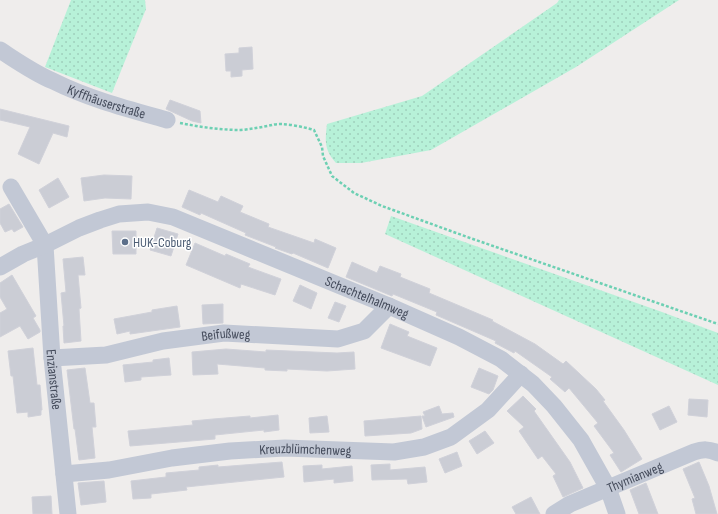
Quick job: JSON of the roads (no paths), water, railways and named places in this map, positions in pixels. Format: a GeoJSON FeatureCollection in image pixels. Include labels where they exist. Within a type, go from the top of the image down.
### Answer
{"type":"FeatureCollection","features":[{"type":"Feature","properties":{"kind":"street","name":"Kyffhäuserstraße"},"geometry":{"type":"LineString","coordinates":[[0,50],[54,82],[120,107],[166,120]]}},
{"type":"Feature","properties":{"kind":"street"},"geometry":{"type":"LineString","coordinates":[[11,187],[45,246]]}},
{"type":"Feature","properties":{"kind":"street","name":"Schachtelhalmweg"},"geometry":{"type":"LineString","coordinates":[[0,267],[22,254],[45,246],[79,228],[119,214],[148,212],[173,217],[389,306],[459,337],[501,359],[533,384],[554,406],[581,440],[608,488],[617,514]]}},
{"type":"Feature","properties":{"kind":"street","name":"Enzianstraße"},"geometry":{"type":"LineString","coordinates":[[45,246],[52,358],[68,514]]}},
{"type":"Feature","properties":{"kind":"street","name":"Beifußweg"},"geometry":{"type":"LineString","coordinates":[[52,358],[106,355],[163,341],[224,333],[338,339],[364,331],[389,306]]}},
{"type":"Feature","properties":{"kind":"street","name":"Kreuzblümchenweg"},"geometry":{"type":"LineString","coordinates":[[64,474],[109,470],[172,458],[230,451],[285,448],[394,452],[424,447],[451,437],[488,410],[521,374]]}},
{"type":"Feature","properties":{"kind":"street","name":"Thymianweg"},"geometry":{"type":"LineString","coordinates":[[554,514],[570,504],[694,452],[703,449],[718,453]]}},
{"type":"Feature","properties":{"kind":"place","name":"HUK-Coburg"},"geometry":{"type":"Point","coordinates":[125,242]}}]}
